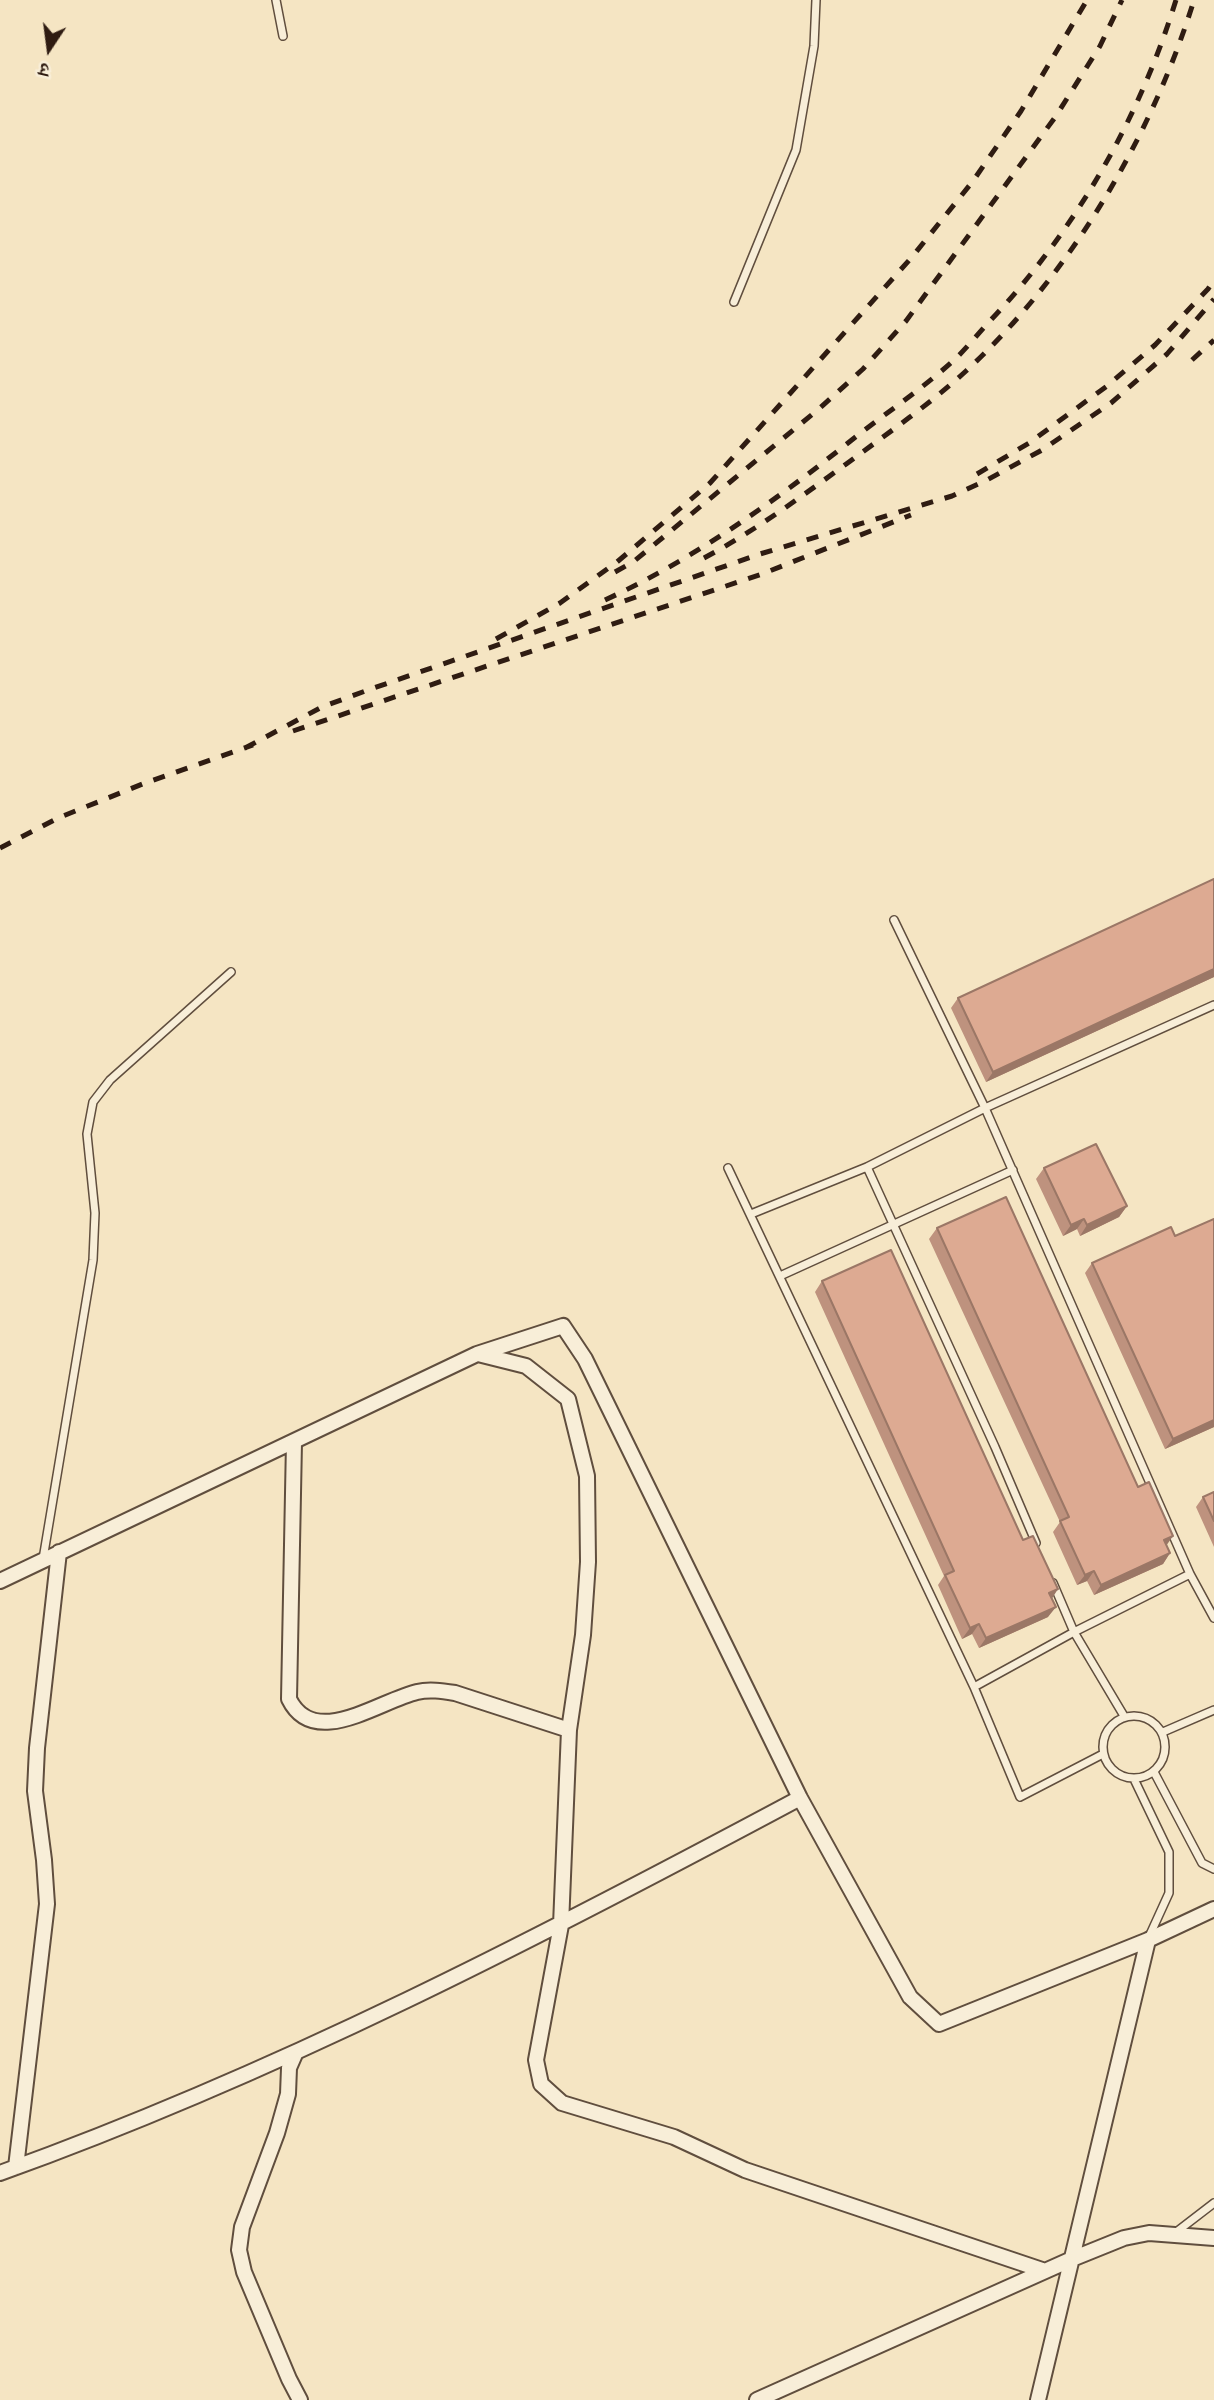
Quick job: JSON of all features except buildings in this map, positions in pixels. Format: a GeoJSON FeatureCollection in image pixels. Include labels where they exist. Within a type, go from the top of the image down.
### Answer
{"type":"FeatureCollection","features":[{"type":"Feature","properties":{"kind":"street"},"geometry":{"type":"LineString","coordinates":[[0,1581],[477,1354],[563,1326],[585,1359],[800,1798],[910,1997],[939,2024],[1148,1940],[1214,1909]]}},
{"type":"Feature","properties":{"kind":"street"},"geometry":{"type":"LineString","coordinates":[[477,1354],[526,1366],[568,1399],[587,1476],[588,1562],[583,1635],[569,1730],[561,1925],[536,2060],[541,2084],[562,2103],[674,2137],[746,2170],[1045,2271]]}},
{"type":"Feature","properties":{"kind":"street"},"geometry":{"type":"LineString","coordinates":[[294,1442],[289,1699],[295,1712],[307,1719],[321,1722],[339,1721],[417,1692],[436,1690],[455,1693],[569,1730]]}},
{"type":"Feature","properties":{"kind":"street"},"geometry":{"type":"LineString","coordinates":[[16,2167],[47,1904],[35,1780],[59,1552]]}},
{"type":"Feature","properties":{"kind":"street"},"geometry":{"type":"LineString","coordinates":[[0,2172],[192,2097],[296,2052],[561,1925],[800,1798]]}},
{"type":"Feature","properties":{"kind":"street"},"geometry":{"type":"LineString","coordinates":[[1038,2400],[1148,1940]]}},
{"type":"Feature","properties":{"kind":"street"},"geometry":{"type":"LineString","coordinates":[[296,2052],[289,2068],[285,2107],[242,2227],[239,2250],[244,2272],[300,2400]]}},
{"type":"Feature","properties":{"kind":"street"},"geometry":{"type":"LineString","coordinates":[[757,2400],[1124,2238],[1149,2233],[1214,2238]]}},
{"type":"Feature","properties":{"kind":"lane"},"geometry":{"type":"LineString","coordinates":[[275,0],[283,36]]}},
{"type":"Feature","properties":{"kind":"lane"},"geometry":{"type":"LineString","coordinates":[[734,302],[796,150],[814,46],[816,0]]}},
{"type":"Feature","properties":{"kind":"lane"},"geometry":{"type":"LineString","coordinates":[[894,920],[985,1108],[1190,1574],[1214,1618]]}},
{"type":"Feature","properties":{"kind":"lane"},"geometry":{"type":"LineString","coordinates":[[43,1560],[93,1260],[95,1213],[87,1134],[93,1102],[110,1080],[231,972]]}},
{"type":"Feature","properties":{"kind":"lane"},"geometry":{"type":"LineString","coordinates":[[751,1214],[867,1167],[985,1108],[1214,1005]]}},
{"type":"Feature","properties":{"kind":"lane"},"geometry":{"type":"LineString","coordinates":[[867,1167],[995,1447],[1037,1546]]}},
{"type":"Feature","properties":{"kind":"lane"},"geometry":{"type":"LineString","coordinates":[[728,1168],[974,1687],[1020,1797],[1103,1754]]}},
{"type":"Feature","properties":{"kind":"lane"},"geometry":{"type":"LineString","coordinates":[[780,1276],[1013,1170]]}},
{"type":"Feature","properties":{"kind":"lane"},"geometry":{"type":"LineString","coordinates":[[1048,1571],[1074,1632],[1124,1717]]}},
{"type":"Feature","properties":{"kind":"lane"},"geometry":{"type":"LineString","coordinates":[[974,1687],[1074,1632],[1190,1574]]}},
{"type":"Feature","properties":{"kind":"lane"},"geometry":{"type":"LineString","coordinates":[[1163,1732],[1214,1710]]}},
{"type":"Feature","properties":{"kind":"lane"},"geometry":{"type":"LineString","coordinates":[[1124,1717],[1146,1717],[1163,1732],[1166,1754],[1154,1772],[1135,1779],[1114,1772],[1103,1754],[1106,1731],[1124,1717]]}},
{"type":"Feature","properties":{"kind":"lane"},"geometry":{"type":"LineString","coordinates":[[1154,1772],[1202,1863],[1214,1869]]}},
{"type":"Feature","properties":{"kind":"lane"},"geometry":{"type":"LineString","coordinates":[[1135,1779],[1169,1852],[1169,1893],[1148,1940]]}},
{"type":"Feature","properties":{"kind":"lane"},"geometry":{"type":"LineString","coordinates":[[1175,2233],[1214,2203]]}},
{"type":"Feature","properties":{"kind":"railway"},"geometry":{"type":"LineString","coordinates":[[496,639],[560,603],[617,562],[710,483],[912,257],[973,181],[1021,111],[1087,0]]}},
{"type":"Feature","properties":{"kind":"railway"},"geometry":{"type":"LineString","coordinates":[[615,572],[633,562],[820,408],[863,369],[906,321],[1056,116],[1100,46],[1122,0]]}},
{"type":"Feature","properties":{"kind":"railway"},"geometry":{"type":"LineString","coordinates":[[605,600],[671,566],[734,527],[916,391],[962,352],[1049,250],[1101,172],[1143,88],[1176,0]]}},
{"type":"Feature","properties":{"kind":"railway"},"geometry":{"type":"LineString","coordinates":[[704,558],[778,513],[909,418],[966,371],[1004,333],[1040,291],[1104,200],[1155,102],[1194,0]]}},
{"type":"Feature","properties":{"kind":"railway"},"geometry":{"type":"LineString","coordinates":[[977,474],[1029,443],[1107,386],[1155,345],[1214,280]]}},
{"type":"Feature","properties":{"kind":"railway"},"geometry":{"type":"LineString","coordinates":[[245,748],[322,707],[368,690],[760,554],[952,496],[987,480],[1042,450],[1111,403],[1167,354],[1214,299]]}},
{"type":"Feature","properties":{"kind":"railway"},"geometry":{"type":"LineString","coordinates":[[1192,360],[1214,340]]}},
{"type":"Feature","properties":{"kind":"railway"},"geometry":{"type":"LineString","coordinates":[[293,731],[762,574],[911,515]]}},
{"type":"Feature","properties":{"kind":"railway"},"geometry":{"type":"LineString","coordinates":[[0,848],[58,818],[145,783],[253,745]]}}]}
